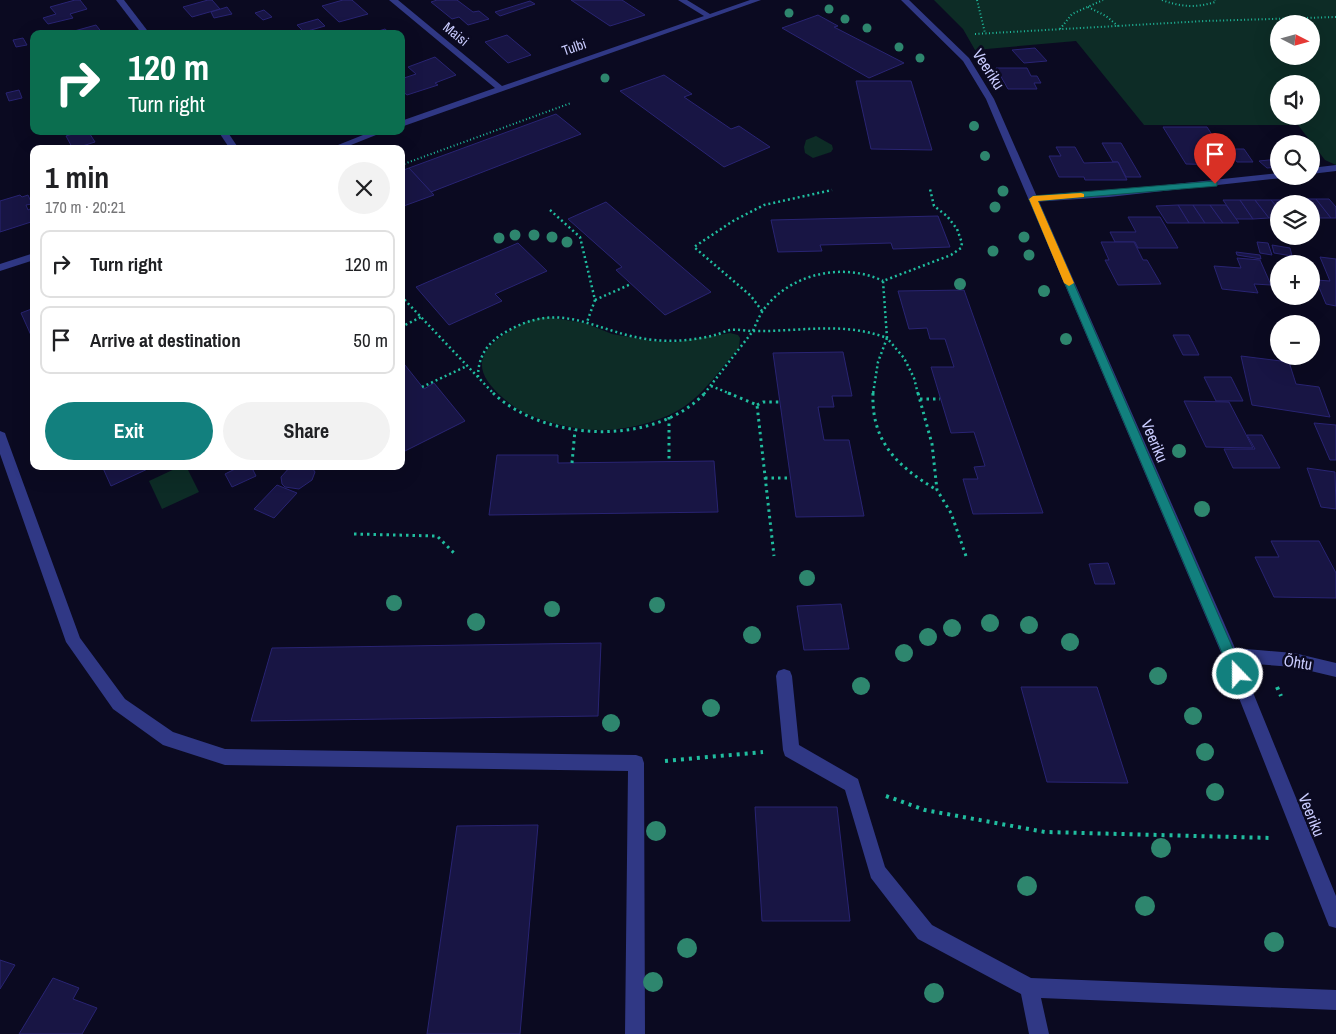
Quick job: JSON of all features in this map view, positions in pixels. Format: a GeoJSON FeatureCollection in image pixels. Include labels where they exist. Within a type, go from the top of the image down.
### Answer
{"type":"FeatureCollection","features":[{"type":"Feature","properties":{"kind":"street"},"geometry":{"type":"LineString","coordinates":[[120,0],[143,30]]}},
{"type":"Feature","properties":{"kind":"street","name":"Maisi"},"geometry":{"type":"LineString","coordinates":[[393,0],[501,89]]}},
{"type":"Feature","properties":{"kind":"street"},"geometry":{"type":"LineString","coordinates":[[682,0],[709,16]]}},
{"type":"Feature","properties":{"kind":"street","name":"Tulbi"},"geometry":{"type":"LineString","coordinates":[[405,123],[757,0]]}},
{"type":"Feature","properties":{"kind":"street","name":"Veeriku"},"geometry":{"type":"LineString","coordinates":[[905,0],[966,60],[990,99],[1230,655],[1336,919]]}},
{"type":"Feature","properties":{"kind":"street"},"geometry":{"type":"LineString","coordinates":[[343,145],[371,135]]}},
{"type":"Feature","properties":{"kind":"street"},"geometry":{"type":"LineString","coordinates":[[1320,170],[1336,168]]}},
{"type":"Feature","properties":{"kind":"street"},"geometry":{"type":"LineString","coordinates":[[1033,199],[1109,194],[1270,177]]}},
{"type":"Feature","properties":{"kind":"street"},"geometry":{"type":"LineString","coordinates":[[0,268],[30,257]]}},
{"type":"Feature","properties":{"kind":"street"},"geometry":{"type":"LineString","coordinates":[[0,436],[74,642],[119,704],[170,738],[225,757],[636,763],[635,1034]]}},
{"type":"Feature","properties":{"kind":"street","name":"Õhtu"},"geometry":{"type":"LineString","coordinates":[[1230,655],[1294,660],[1336,670]]}},
{"type":"Feature","properties":{"kind":"street"},"geometry":{"type":"LineString","coordinates":[[784,676],[791,750],[852,785],[877,872],[925,932],[1029,988],[1336,1000]]}},
{"type":"Feature","properties":{"kind":"street"},"geometry":{"type":"LineString","coordinates":[[1029,988],[1039,1034]]}},
{"type":"Feature","properties":{"kind":"path"},"geometry":{"type":"LineString","coordinates":[[977,0],[985,33]]}},
{"type":"Feature","properties":{"kind":"path"},"geometry":{"type":"LineString","coordinates":[[1060,29],[1064,20],[1103,0]]}},
{"type":"Feature","properties":{"kind":"path"},"geometry":{"type":"LineString","coordinates":[[1162,0],[1182,6],[1206,6],[1215,2],[1215,0]]}},
{"type":"Feature","properties":{"kind":"path"},"geometry":{"type":"LineString","coordinates":[[1087,7],[1106,16],[1118,26]]}},
{"type":"Feature","properties":{"kind":"path"},"geometry":{"type":"LineString","coordinates":[[941,36],[1336,17]]}},
{"type":"Feature","properties":{"kind":"path"},"geometry":{"type":"LineString","coordinates":[[405,164],[571,103]]}},
{"type":"Feature","properties":{"kind":"path"},"geometry":{"type":"LineString","coordinates":[[762,311],[751,296],[694,247],[756,207],[794,196],[821,195],[832,190]]}},
{"type":"Feature","properties":{"kind":"path"},"geometry":{"type":"LineString","coordinates":[[883,281],[952,255],[961,248],[962,243],[957,229],[947,216],[934,206],[930,190]]}},
{"type":"Feature","properties":{"kind":"path"},"geometry":{"type":"LineString","coordinates":[[550,210],[580,237],[595,300],[587,322]]}},
{"type":"Feature","properties":{"kind":"path"},"geometry":{"type":"LineString","coordinates":[[405,300],[478,378],[506,404],[523,415],[548,424],[575,430],[604,432],[630,430],[656,423],[698,400],[753,331],[762,311],[788,287],[815,276],[840,272],[867,272],[883,281]]}},
{"type":"Feature","properties":{"kind":"path"},"geometry":{"type":"LineString","coordinates":[[883,281],[887,338],[873,376],[871,407],[875,424],[881,438],[896,460],[921,482],[937,490]]}},
{"type":"Feature","properties":{"kind":"path"},"geometry":{"type":"LineString","coordinates":[[595,300],[631,284]]}},
{"type":"Feature","properties":{"kind":"path"},"geometry":{"type":"LineString","coordinates":[[478,378],[478,364],[482,353],[492,342],[523,321],[547,315],[587,322],[614,332],[654,340],[676,340],[715,335],[730,330],[772,332],[840,327],[864,329],[887,338],[909,366],[932,444],[937,490],[950,514],[966,556]]}},
{"type":"Feature","properties":{"kind":"path"},"geometry":{"type":"LineString","coordinates":[[405,325],[421,317]]}},
{"type":"Feature","properties":{"kind":"path"},"geometry":{"type":"LineString","coordinates":[[422,387],[467,366]]}},
{"type":"Feature","properties":{"kind":"path"},"geometry":{"type":"LineString","coordinates":[[711,386],[757,405],[763,402],[780,402]]}},
{"type":"Feature","properties":{"kind":"path"},"geometry":{"type":"LineString","coordinates":[[920,399],[940,399]]}},
{"type":"Feature","properties":{"kind":"path"},"geometry":{"type":"LineString","coordinates":[[757,405],[774,556]]}},
{"type":"Feature","properties":{"kind":"path"},"geometry":{"type":"LineString","coordinates":[[669,417],[669,462]]}},
{"type":"Feature","properties":{"kind":"path"},"geometry":{"type":"LineString","coordinates":[[572,463],[575,430]]}},
{"type":"Feature","properties":{"kind":"path"},"geometry":{"type":"LineString","coordinates":[[765,478],[790,478]]}},
{"type":"Feature","properties":{"kind":"path"},"geometry":{"type":"LineString","coordinates":[[354,534],[437,536],[456,555]]}},
{"type":"Feature","properties":{"kind":"path"},"geometry":{"type":"LineString","coordinates":[[636,763],[791,750]]}},
{"type":"Feature","properties":{"kind":"path"},"geometry":{"type":"LineString","coordinates":[[852,785],[925,810],[1045,832],[1304,838]]}},
{"type":"Feature","properties":{"kind":"green space"},"geometry":{"type":"Polygon","coordinates":[[[934,0],[1336,0],[1336,165],[1325,160],[1320,154],[1320,135],[1306,135],[1298,125],[1320,125],[1320,75],[1270,75],[1270,125],[1144,125],[1076,41],[975,50],[963,29],[934,0]]]}},
{"type":"Feature","properties":{"kind":"green space"},"geometry":{"type":"Polygon","coordinates":[[[816,136],[832,145],[833,149],[831,152],[813,158],[805,153],[804,147],[806,140],[816,136]]]}},
{"type":"Feature","properties":{"kind":"green space"},"geometry":{"type":"Polygon","coordinates":[[[547,317],[585,323],[612,334],[653,341],[676,342],[730,333],[738,335],[740,338],[739,348],[694,399],[667,416],[641,425],[623,428],[595,430],[575,428],[546,421],[517,408],[494,390],[484,375],[482,368],[485,353],[499,338],[522,324],[547,317]]]}},
{"type":"Feature","properties":{"kind":"green space"},"geometry":{"type":"Polygon","coordinates":[[[172,470],[188,470],[199,492],[162,509],[149,481],[172,470]]]}},
{"type":"Feature","properties":{"kind":"building"},"geometry":{"type":"Polygon","coordinates":[[[80,0],[87,9],[70,14],[73,18],[48,24],[43,18],[56,14],[50,7],[80,0]]]}},
{"type":"Feature","properties":{"kind":"building"},"geometry":{"type":"Polygon","coordinates":[[[212,0],[220,9],[192,17],[183,7],[212,0]]]}},
{"type":"Feature","properties":{"kind":"building"},"geometry":{"type":"Polygon","coordinates":[[[343,0],[352,0],[368,14],[339,22],[322,6],[343,0]]]}},
{"type":"Feature","properties":{"kind":"building"},"geometry":{"type":"Polygon","coordinates":[[[437,0],[457,0],[473,12],[479,11],[489,19],[468,25],[459,17],[452,19],[431,2],[437,0]]]}},
{"type":"Feature","properties":{"kind":"building"},"geometry":{"type":"Polygon","coordinates":[[[571,0],[622,0],[645,15],[610,26],[571,0]]]}},
{"type":"Feature","properties":{"kind":"building"},"geometry":{"type":"Polygon","coordinates":[[[530,1],[535,4],[500,16],[495,12],[530,1]]]}},
{"type":"Feature","properties":{"kind":"building"},"geometry":{"type":"Polygon","coordinates":[[[227,7],[232,14],[214,18],[211,12],[227,7]]]}},
{"type":"Feature","properties":{"kind":"building"},"geometry":{"type":"Polygon","coordinates":[[[264,10],[272,17],[263,20],[255,13],[264,10]]]}},
{"type":"Feature","properties":{"kind":"building"},"geometry":{"type":"Polygon","coordinates":[[[818,15],[838,26],[834,27],[904,63],[869,78],[782,28],[818,15]]]}},
{"type":"Feature","properties":{"kind":"building"},"geometry":{"type":"Polygon","coordinates":[[[318,19],[325,26],[311,30],[302,30],[297,25],[318,19]]]}},
{"type":"Feature","properties":{"kind":"building"},"geometry":{"type":"Polygon","coordinates":[[[96,25],[100,30],[78,30],[96,25]]]}},
{"type":"Feature","properties":{"kind":"building"},"geometry":{"type":"Polygon","coordinates":[[[507,35],[531,55],[508,63],[485,42],[507,35]]]}},
{"type":"Feature","properties":{"kind":"building"},"geometry":{"type":"Polygon","coordinates":[[[23,38],[27,45],[16,47],[13,40],[23,38]]]}},
{"type":"Feature","properties":{"kind":"building"},"geometry":{"type":"Polygon","coordinates":[[[1035,48],[1047,61],[1024,63],[1012,50],[1035,48]]]}},
{"type":"Feature","properties":{"kind":"building"},"geometry":{"type":"Polygon","coordinates":[[[435,57],[456,75],[435,83],[438,85],[407,95],[405,93],[405,78],[416,74],[408,67],[435,57]]]}},
{"type":"Feature","properties":{"kind":"building"},"geometry":{"type":"Polygon","coordinates":[[[996,68],[1027,68],[1031,76],[1037,76],[1041,83],[1034,83],[1037,89],[1008,89],[996,68]]]}},
{"type":"Feature","properties":{"kind":"building"},"geometry":{"type":"Polygon","coordinates":[[[664,75],[692,94],[684,97],[731,129],[739,126],[770,147],[724,167],[620,91],[664,75]]]}},
{"type":"Feature","properties":{"kind":"building"},"geometry":{"type":"Polygon","coordinates":[[[856,81],[911,81],[932,150],[871,149],[856,81]]]}},
{"type":"Feature","properties":{"kind":"building"},"geometry":{"type":"Polygon","coordinates":[[[19,90],[22,98],[9,101],[6,93],[19,90]]]}},
{"type":"Feature","properties":{"kind":"building"},"geometry":{"type":"Polygon","coordinates":[[[556,114],[581,134],[431,192],[409,168],[556,114]]]}},
{"type":"Feature","properties":{"kind":"building"},"geometry":{"type":"Polygon","coordinates":[[[1163,127],[1207,127],[1220,147],[1213,147],[1224,165],[1186,164],[1163,127]]]}},
{"type":"Feature","properties":{"kind":"building"},"geometry":{"type":"Polygon","coordinates":[[[91,135],[95,142],[86,145],[71,145],[66,136],[91,135]]]}},
{"type":"Feature","properties":{"kind":"building"},"geometry":{"type":"Polygon","coordinates":[[[1102,143],[1121,143],[1141,177],[1126,177],[1118,162],[1113,162],[1102,143]]]}},
{"type":"Feature","properties":{"kind":"building"},"geometry":{"type":"Polygon","coordinates":[[[1056,147],[1075,147],[1084,163],[1118,162],[1127,180],[1085,180],[1084,177],[1059,177],[1049,156],[1061,156],[1056,147]]]}},
{"type":"Feature","properties":{"kind":"building"},"geometry":{"type":"Polygon","coordinates":[[[1228,149],[1244,149],[1253,162],[1237,162],[1228,149]]]}},
{"type":"Feature","properties":{"kind":"building"},"geometry":{"type":"Polygon","coordinates":[[[1270,160],[1270,168],[1267,168],[1259,161],[1270,160]]]}},
{"type":"Feature","properties":{"kind":"building"},"geometry":{"type":"Polygon","coordinates":[[[409,168],[434,195],[405,206],[405,170],[409,168]]]}},
{"type":"Feature","properties":{"kind":"building"},"geometry":{"type":"Polygon","coordinates":[[[20,195],[22,197],[28,195],[30,204],[26,205],[28,210],[30,209],[30,222],[0,232],[0,201],[20,195]]]}},
{"type":"Feature","properties":{"kind":"building"},"geometry":{"type":"Polygon","coordinates":[[[1320,199],[1329,199],[1336,207],[1336,218],[1331,218],[1320,204],[1320,199]]]}},
{"type":"Feature","properties":{"kind":"building"},"geometry":{"type":"Polygon","coordinates":[[[1223,200],[1240,200],[1253,219],[1236,219],[1223,200]]]}},
{"type":"Feature","properties":{"kind":"building"},"geometry":{"type":"Polygon","coordinates":[[[1240,200],[1255,200],[1269,218],[1253,219],[1240,200]]]}},
{"type":"Feature","properties":{"kind":"building"},"geometry":{"type":"Polygon","coordinates":[[[1255,200],[1270,200],[1269,218],[1255,200]]]}},
{"type":"Feature","properties":{"kind":"building"},"geometry":{"type":"Polygon","coordinates":[[[606,202],[711,292],[665,315],[616,270],[622,267],[568,219],[606,202]]]}},
{"type":"Feature","properties":{"kind":"building"},"geometry":{"type":"Polygon","coordinates":[[[1320,204],[1331,218],[1320,218],[1320,204]]]}},
{"type":"Feature","properties":{"kind":"building"},"geometry":{"type":"Polygon","coordinates":[[[1178,205],[1193,205],[1205,223],[1189,223],[1178,205]]]}},
{"type":"Feature","properties":{"kind":"building"},"geometry":{"type":"Polygon","coordinates":[[[1178,205],[1189,223],[1167,223],[1156,206],[1178,205]]]}},
{"type":"Feature","properties":{"kind":"building"},"geometry":{"type":"Polygon","coordinates":[[[1193,205],[1210,205],[1223,223],[1205,223],[1193,205]]]}},
{"type":"Feature","properties":{"kind":"building"},"geometry":{"type":"Polygon","coordinates":[[[1210,205],[1226,205],[1239,223],[1223,223],[1210,205]]]}},
{"type":"Feature","properties":{"kind":"building"},"geometry":{"type":"Polygon","coordinates":[[[938,216],[950,247],[893,249],[891,243],[820,245],[822,251],[778,252],[771,220],[938,216]]]}},
{"type":"Feature","properties":{"kind":"building"},"geometry":{"type":"Polygon","coordinates":[[[1128,217],[1160,217],[1178,248],[1138,248],[1135,242],[1115,242],[1110,232],[1136,232],[1128,217]]]}},
{"type":"Feature","properties":{"kind":"building"},"geometry":{"type":"Polygon","coordinates":[[[1101,242],[1134,242],[1143,260],[1147,260],[1161,284],[1118,285],[1105,260],[1109,260],[1101,242]]]}},
{"type":"Feature","properties":{"kind":"building"},"geometry":{"type":"Polygon","coordinates":[[[1257,242],[1268,243],[1272,255],[1260,253],[1257,242]]]}},
{"type":"Feature","properties":{"kind":"building"},"geometry":{"type":"Polygon","coordinates":[[[518,243],[547,271],[495,294],[502,301],[449,325],[416,287],[518,243]]]}},
{"type":"Feature","properties":{"kind":"building"},"geometry":{"type":"Polygon","coordinates":[[[1272,245],[1290,248],[1292,255],[1286,255],[1274,253],[1272,245]]]}},
{"type":"Feature","properties":{"kind":"building"},"geometry":{"type":"Polygon","coordinates":[[[1236,252],[1260,255],[1261,259],[1237,255],[1236,252]]]}},
{"type":"Feature","properties":{"kind":"building"},"geometry":{"type":"Polygon","coordinates":[[[1320,257],[1336,259],[1336,306],[1326,304],[1320,290],[1320,280],[1330,281],[1320,257]]]}},
{"type":"Feature","properties":{"kind":"building"},"geometry":{"type":"Polygon","coordinates":[[[1237,258],[1260,260],[1270,285],[1254,284],[1258,293],[1222,289],[1214,266],[1241,268],[1237,258]]]}},
{"type":"Feature","properties":{"kind":"building"},"geometry":{"type":"Polygon","coordinates":[[[964,290],[1043,513],[973,514],[963,479],[978,479],[974,467],[985,466],[974,432],[951,433],[931,367],[954,367],[945,339],[930,339],[927,328],[909,329],[898,291],[964,290]]]}},
{"type":"Feature","properties":{"kind":"building"},"geometry":{"type":"Polygon","coordinates":[[[30,310],[30,333],[21,313],[30,310]]]}},
{"type":"Feature","properties":{"kind":"building"},"geometry":{"type":"Polygon","coordinates":[[[1173,335],[1189,335],[1199,355],[1183,355],[1173,335]]]}},
{"type":"Feature","properties":{"kind":"building"},"geometry":{"type":"Polygon","coordinates":[[[843,352],[852,396],[832,396],[834,407],[818,407],[824,440],[849,440],[864,516],[796,517],[773,353],[843,352]]]}},
{"type":"Feature","properties":{"kind":"building"},"geometry":{"type":"Polygon","coordinates":[[[1241,356],[1270,360],[1270,365],[1290,365],[1296,384],[1319,387],[1330,417],[1252,405],[1241,356]]]}},
{"type":"Feature","properties":{"kind":"building"},"geometry":{"type":"Polygon","coordinates":[[[405,365],[424,389],[434,383],[465,421],[405,451],[405,365]]]}},
{"type":"Feature","properties":{"kind":"building"},"geometry":{"type":"Polygon","coordinates":[[[1204,377],[1231,377],[1243,401],[1216,401],[1204,377]]]}},
{"type":"Feature","properties":{"kind":"building"},"geometry":{"type":"Polygon","coordinates":[[[1184,401],[1229,402],[1253,448],[1206,447],[1184,401]]]}},
{"type":"Feature","properties":{"kind":"building"},"geometry":{"type":"Polygon","coordinates":[[[1314,423],[1336,425],[1336,460],[1330,460],[1314,423]]]}},
{"type":"Feature","properties":{"kind":"building"},"geometry":{"type":"Polygon","coordinates":[[[1247,435],[1262,435],[1280,468],[1233,468],[1224,449],[1255,449],[1247,435]]]}},
{"type":"Feature","properties":{"kind":"building"},"geometry":{"type":"Polygon","coordinates":[[[497,455],[558,455],[558,463],[714,461],[718,512],[489,515],[497,455]]]}},
{"type":"Feature","properties":{"kind":"building"},"geometry":{"type":"Polygon","coordinates":[[[1307,468],[1335,472],[1336,509],[1321,507],[1307,468]]]}},
{"type":"Feature","properties":{"kind":"building"},"geometry":{"type":"Polygon","coordinates":[[[104,470],[145,470],[111,486],[104,470]]]}},
{"type":"Feature","properties":{"kind":"building"},"geometry":{"type":"Polygon","coordinates":[[[233,470],[253,470],[256,476],[232,487],[225,474],[233,470]]]}},
{"type":"Feature","properties":{"kind":"building"},"geometry":{"type":"Polygon","coordinates":[[[287,470],[314,470],[315,472],[312,480],[299,489],[285,487],[282,484],[281,477],[287,470]]]}},
{"type":"Feature","properties":{"kind":"building"},"geometry":{"type":"Polygon","coordinates":[[[277,485],[297,493],[274,518],[254,509],[277,485]]]}},
{"type":"Feature","properties":{"kind":"building"},"geometry":{"type":"Polygon","coordinates":[[[1271,541],[1319,541],[1336,573],[1336,598],[1274,597],[1255,557],[1279,557],[1271,541]]]}},
{"type":"Feature","properties":{"kind":"building"},"geometry":{"type":"Polygon","coordinates":[[[1108,563],[1115,584],[1095,584],[1089,564],[1108,563]]]}},
{"type":"Feature","properties":{"kind":"building"},"geometry":{"type":"Polygon","coordinates":[[[841,604],[849,649],[804,650],[797,606],[841,604]]]}},
{"type":"Feature","properties":{"kind":"building"},"geometry":{"type":"Polygon","coordinates":[[[601,643],[598,716],[251,721],[272,648],[601,643]]]}},
{"type":"Feature","properties":{"kind":"building"},"geometry":{"type":"Polygon","coordinates":[[[1021,687],[1097,687],[1128,783],[1047,782],[1021,687]]]}},
{"type":"Feature","properties":{"kind":"building"},"geometry":{"type":"Polygon","coordinates":[[[755,807],[837,807],[850,921],[762,921],[755,807]]]}},
{"type":"Feature","properties":{"kind":"building"},"geometry":{"type":"Polygon","coordinates":[[[538,825],[520,1034],[427,1034],[457,826],[538,825]]]}},
{"type":"Feature","properties":{"kind":"building"},"geometry":{"type":"Polygon","coordinates":[[[0,960],[15,965],[0,989],[0,960]]]}},
{"type":"Feature","properties":{"kind":"building"},"geometry":{"type":"Polygon","coordinates":[[[53,978],[79,988],[73,999],[97,1008],[82,1034],[19,1034],[53,978]]]}},
{"type":"Feature","properties":{"kind":"slow traffic"},"geometry":{"type":"LineString","coordinates":[[1069,283],[1033,199],[1081,196]]}},
{"type":"Feature","properties":{"kind":"route"},"geometry":{"type":"LineString","coordinates":[[1215,184],[1033,199],[1238,674]]}}]}
